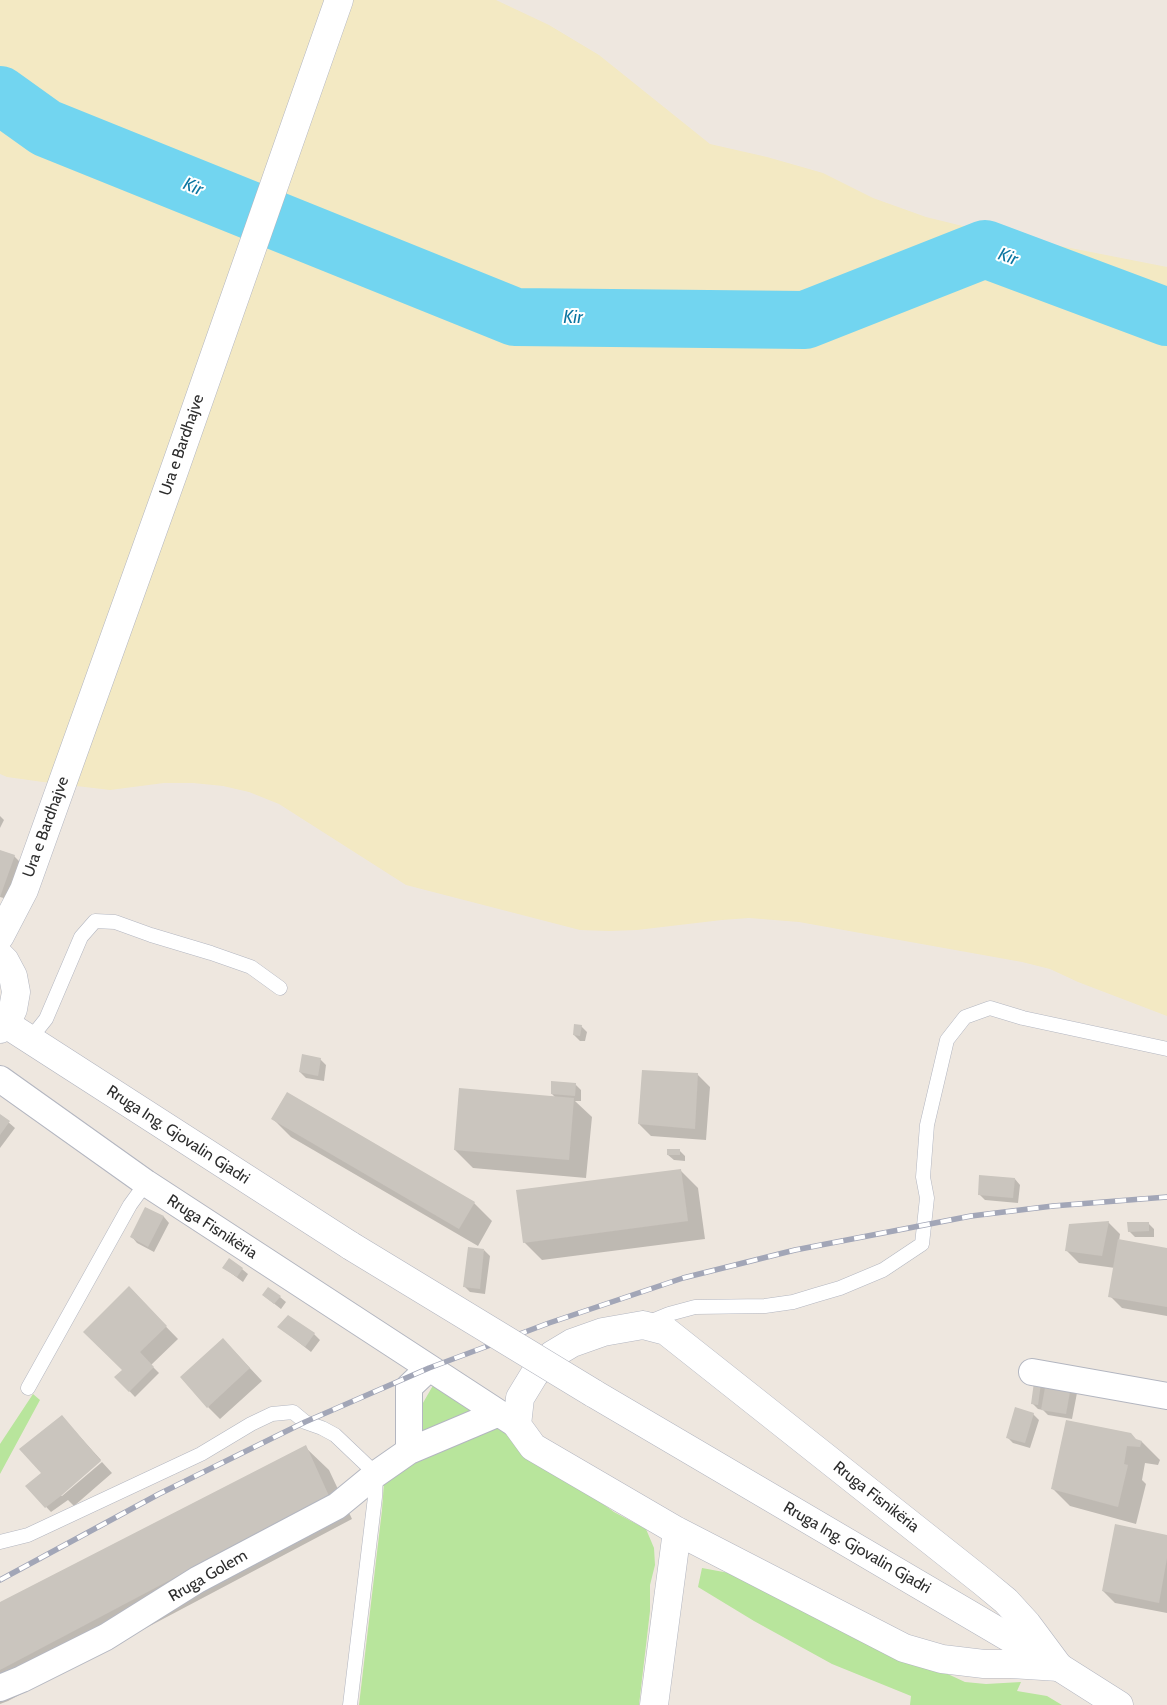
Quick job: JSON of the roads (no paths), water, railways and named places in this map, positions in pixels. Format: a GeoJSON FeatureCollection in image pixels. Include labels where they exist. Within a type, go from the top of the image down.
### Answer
{"type":"FeatureCollection","features":[{"type":"Feature","properties":{"kind":"street","name":"Ura e Bardhajve"},"geometry":{"type":"LineString","coordinates":[[0,936],[24,890],[339,0]]}},
{"type":"Feature","properties":{"kind":"street"},"geometry":{"type":"LineString","coordinates":[[0,956],[13,976],[16,992],[13,1009],[3,1026]]}},
{"type":"Feature","properties":{"kind":"street","name":"Rruga Ing. Gjovalin Gjadri"},"geometry":{"type":"LineString","coordinates":[[3,1026],[30,1040],[351,1246],[593,1393],[1059,1667],[1119,1705]]}},
{"type":"Feature","properties":{"kind":"street","name":"Rruga Fisnikëria"},"geometry":{"type":"LineString","coordinates":[[0,1079],[146,1183],[508,1419],[534,1376],[552,1355],[572,1343],[603,1332],[643,1325],[666,1331],[1006,1601],[1027,1624],[1059,1667]]}},
{"type":"Feature","properties":{"kind":"street"},"geometry":{"type":"LineString","coordinates":[[409,1451],[410,1387],[429,1368]]}},
{"type":"Feature","properties":{"kind":"street"},"geometry":{"type":"LineString","coordinates":[[1032,1372],[1167,1396]]}},
{"type":"Feature","properties":{"kind":"street"},"geometry":{"type":"LineString","coordinates":[[508,1419],[533,1447],[677,1531],[904,1648],[942,1658],[984,1664],[1059,1667]]}},
{"type":"Feature","properties":{"kind":"street","name":"Rruga Golem"},"geometry":{"type":"LineString","coordinates":[[0,1688],[106,1637],[197,1580],[337,1506],[376,1474],[409,1451],[508,1419]]}},
{"type":"Feature","properties":{"kind":"street"},"geometry":{"type":"LineString","coordinates":[[654,1705],[677,1531]]}},
{"type":"Feature","properties":{"kind":"lane"},"geometry":{"type":"LineString","coordinates":[[30,1040],[46,1019],[81,937],[95,920],[115,922],[251,967],[280,988]]}},
{"type":"Feature","properties":{"kind":"lane"},"geometry":{"type":"LineString","coordinates":[[643,1325],[669,1314],[695,1307],[765,1306],[816,1296],[882,1270],[922,1244],[927,1198],[923,1177],[927,1125],[947,1040],[965,1017],[990,1008],[1023,1018],[1167,1049]]}},
{"type":"Feature","properties":{"kind":"lane"},"geometry":{"type":"LineString","coordinates":[[28,1388],[130,1205],[146,1183]]}},
{"type":"Feature","properties":{"kind":"lane"},"geometry":{"type":"LineString","coordinates":[[0,1542],[28,1535],[200,1454],[272,1414],[292,1412],[305,1422],[335,1435],[376,1474],[375,1497],[350,1705]]}},
{"type":"Feature","properties":{"kind":"waterway","name":"Kir"},"geometry":{"type":"LineString","coordinates":[[0,95],[46,128],[515,317],[805,320],[985,249],[1167,317]]}},
{"type":"Feature","properties":{"kind":"railway"},"geometry":{"type":"LineString","coordinates":[[0,1580],[159,1494],[305,1422],[429,1368],[549,1323],[683,1278],[795,1250],[971,1216],[1053,1206],[1167,1197]]}}]}
